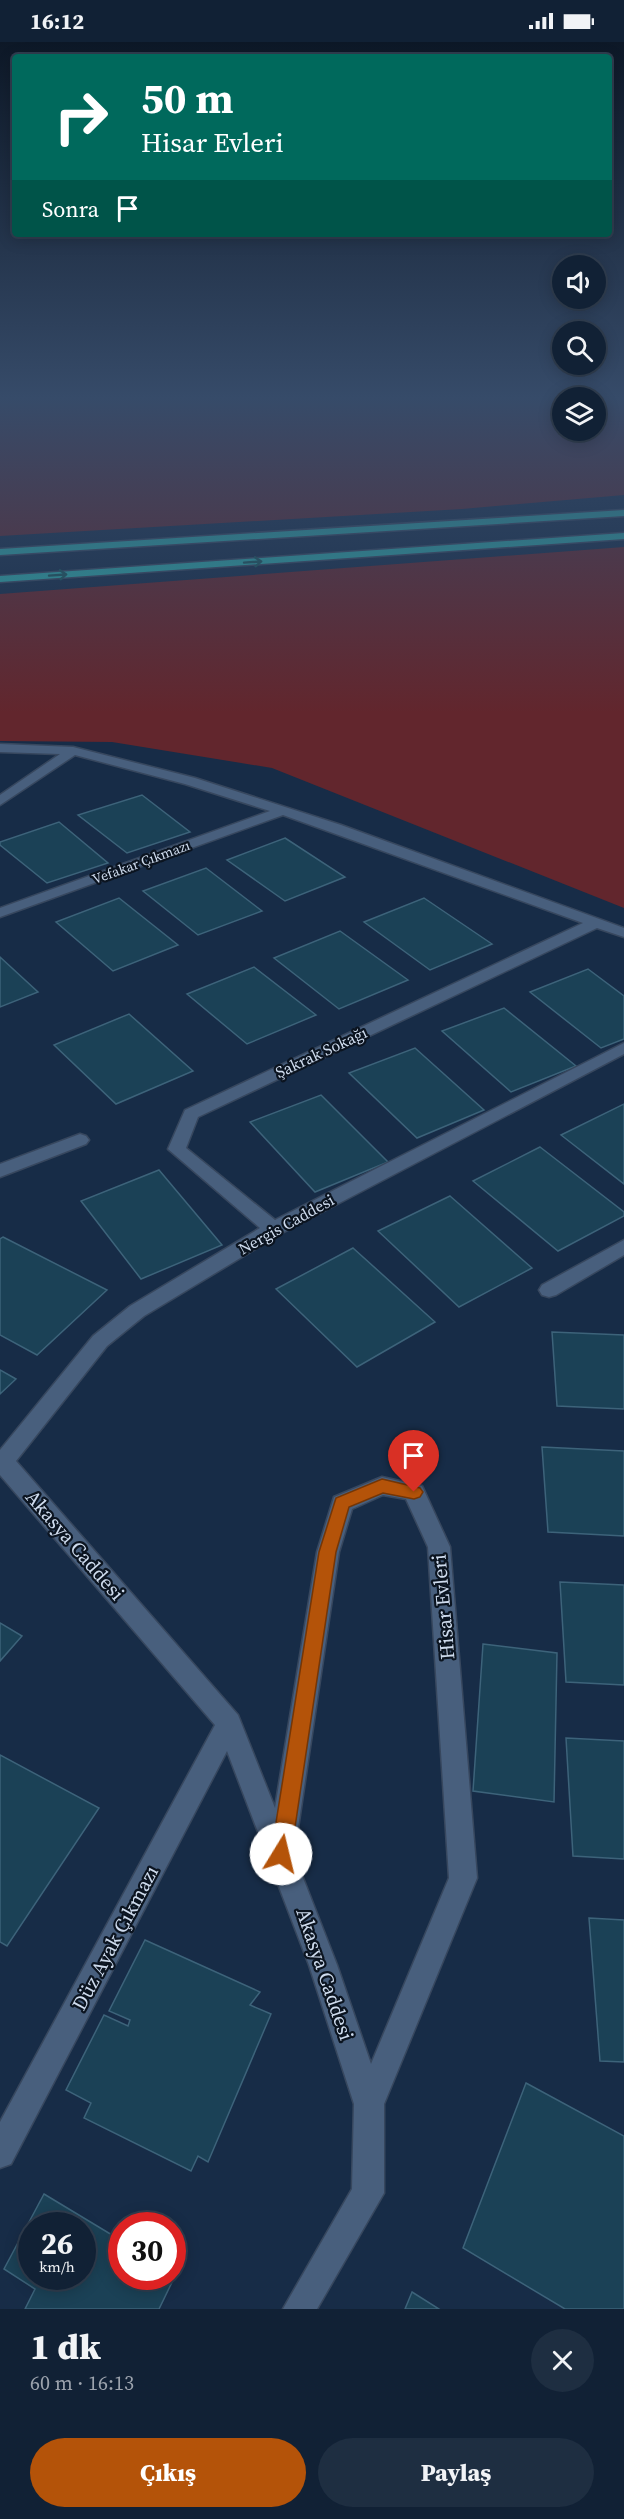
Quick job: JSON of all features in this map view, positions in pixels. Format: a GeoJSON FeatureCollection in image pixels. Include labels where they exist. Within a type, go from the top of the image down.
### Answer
{"type":"FeatureCollection","features":[{"type":"Feature","properties":{"kind":"highway"},"geometry":{"type":"LineString","coordinates":[[0,552],[624,513]]}},
{"type":"Feature","properties":{"kind":"highway"},"geometry":{"type":"LineString","coordinates":[[0,579],[624,536]]}},
{"type":"Feature","properties":{"kind":"street"},"geometry":{"type":"LineString","coordinates":[[0,748],[73,751],[190,781],[336,828],[624,933]]}},
{"type":"Feature","properties":{"kind":"street"},"geometry":{"type":"LineString","coordinates":[[0,801],[73,751]]}},
{"type":"Feature","properties":{"kind":"street","name":"Vefakar Çıkmazı"},"geometry":{"type":"LineString","coordinates":[[0,913],[283,811]]}},
{"type":"Feature","properties":{"kind":"street","name":"Şakrak Sokağı"},"geometry":{"type":"LineString","coordinates":[[273,1229],[177,1149],[191,1114],[598,922]]}},
{"type":"Feature","properties":{"kind":"street","name":"Nergis Caddesi"},"geometry":{"type":"LineString","coordinates":[[2,1464],[100,1341],[137,1311],[273,1229],[624,1048]]}},
{"type":"Feature","properties":{"kind":"street"},"geometry":{"type":"LineString","coordinates":[[0,1171],[80,1140]]}},
{"type":"Feature","properties":{"kind":"street"},"geometry":{"type":"LineString","coordinates":[[549,1290],[624,1247]]}},
{"type":"Feature","properties":{"kind":"street","name":"Akasya Caddesi"},"geometry":{"type":"LineString","coordinates":[[2,1464],[229,1723],[323,1965],[369,2104],[368,2193],[299,2309]]}},
{"type":"Feature","properties":{"kind":"street","name":"Hisar Evleri"},"geometry":{"type":"LineString","coordinates":[[281,1854],[328,1552],[342,1503],[382,1486],[414,1492],[439,1547],[463,1878],[369,2104]]}},
{"type":"Feature","properties":{"kind":"street","name":"Düz Ayak Çıkmazı"},"geometry":{"type":"LineString","coordinates":[[0,2153],[229,1723]]}},
{"type":"Feature","properties":{"kind":"shaded area"},"geometry":{"type":"Polygon","coordinates":[[[0,502],[545,502],[462,509],[0,536],[0,502]]]}},
{"type":"Feature","properties":{"kind":"shaded area"},"geometry":{"type":"Polygon","coordinates":[[[624,547],[624,908],[272,768],[112,742],[0,741],[0,594],[624,547]]]}},
{"type":"Feature","properties":{"kind":"building"},"geometry":{"type":"Polygon","coordinates":[[[142,795],[190,832],[127,853],[78,815],[142,795]]]}},
{"type":"Feature","properties":{"kind":"building"},"geometry":{"type":"Polygon","coordinates":[[[59,822],[108,863],[47,883],[0,845],[0,842],[59,822]]]}},
{"type":"Feature","properties":{"kind":"building"},"geometry":{"type":"Polygon","coordinates":[[[285,838],[345,877],[285,901],[227,860],[285,838]]]}},
{"type":"Feature","properties":{"kind":"building"},"geometry":{"type":"Polygon","coordinates":[[[206,868],[262,911],[198,935],[143,891],[206,868]]]}},
{"type":"Feature","properties":{"kind":"building"},"geometry":{"type":"Polygon","coordinates":[[[119,898],[178,945],[113,971],[56,922],[119,898]]]}},
{"type":"Feature","properties":{"kind":"building"},"geometry":{"type":"Polygon","coordinates":[[[424,898],[492,944],[430,970],[364,922],[424,898]]]}},
{"type":"Feature","properties":{"kind":"building"},"geometry":{"type":"Polygon","coordinates":[[[340,931],[408,980],[339,1009],[274,958],[340,931]]]}},
{"type":"Feature","properties":{"kind":"building"},"geometry":{"type":"Polygon","coordinates":[[[0,957],[38,992],[0,1007],[0,957]]]}},
{"type":"Feature","properties":{"kind":"building"},"geometry":{"type":"Polygon","coordinates":[[[254,967],[316,1015],[247,1044],[187,994],[254,967]]]}},
{"type":"Feature","properties":{"kind":"building"},"geometry":{"type":"Polygon","coordinates":[[[588,969],[624,996],[624,1039],[601,1048],[530,992],[588,969]]]}},
{"type":"Feature","properties":{"kind":"building"},"geometry":{"type":"Polygon","coordinates":[[[504,1008],[576,1066],[511,1092],[442,1031],[504,1008]]]}},
{"type":"Feature","properties":{"kind":"building"},"geometry":{"type":"Polygon","coordinates":[[[129,1014],[193,1071],[116,1104],[54,1045],[129,1014]]]}},
{"type":"Feature","properties":{"kind":"building"},"geometry":{"type":"Polygon","coordinates":[[[415,1048],[484,1110],[417,1138],[349,1073],[415,1048]]]}},
{"type":"Feature","properties":{"kind":"building"},"geometry":{"type":"Polygon","coordinates":[[[321,1095],[388,1162],[315,1192],[250,1122],[321,1095]]]}},
{"type":"Feature","properties":{"kind":"building"},"geometry":{"type":"Polygon","coordinates":[[[624,1104],[624,1184],[561,1135],[624,1104]]]}},
{"type":"Feature","properties":{"kind":"building"},"geometry":{"type":"Polygon","coordinates":[[[540,1147],[624,1212],[624,1216],[558,1251],[473,1181],[540,1147]]]}},
{"type":"Feature","properties":{"kind":"building"},"geometry":{"type":"Polygon","coordinates":[[[159,1170],[222,1245],[141,1279],[81,1201],[159,1170]]]}},
{"type":"Feature","properties":{"kind":"building"},"geometry":{"type":"Polygon","coordinates":[[[450,1196],[532,1268],[459,1307],[378,1231],[450,1196]]]}},
{"type":"Feature","properties":{"kind":"building"},"geometry":{"type":"Polygon","coordinates":[[[3,1237],[107,1290],[37,1355],[0,1335],[0,1239],[3,1237]]]}},
{"type":"Feature","properties":{"kind":"building"},"geometry":{"type":"Polygon","coordinates":[[[353,1248],[435,1322],[357,1367],[276,1289],[353,1248]]]}},
{"type":"Feature","properties":{"kind":"building"},"geometry":{"type":"Polygon","coordinates":[[[552,1332],[624,1335],[624,1409],[557,1406],[552,1332]]]}},
{"type":"Feature","properties":{"kind":"building"},"geometry":{"type":"Polygon","coordinates":[[[0,1370],[16,1379],[0,1394],[0,1370]]]}},
{"type":"Feature","properties":{"kind":"building"},"geometry":{"type":"Polygon","coordinates":[[[542,1447],[624,1451],[624,1536],[548,1532],[542,1447]]]}},
{"type":"Feature","properties":{"kind":"building"},"geometry":{"type":"Polygon","coordinates":[[[560,1582],[624,1585],[624,1685],[566,1682],[560,1582]]]}},
{"type":"Feature","properties":{"kind":"building"},"geometry":{"type":"Polygon","coordinates":[[[0,1623],[22,1636],[0,1661],[0,1623]]]}},
{"type":"Feature","properties":{"kind":"building"},"geometry":{"type":"Polygon","coordinates":[[[483,1644],[557,1653],[554,1802],[473,1791],[483,1644]]]}},
{"type":"Feature","properties":{"kind":"building"},"geometry":{"type":"Polygon","coordinates":[[[566,1738],[624,1741],[624,1859],[573,1856],[566,1738]]]}},
{"type":"Feature","properties":{"kind":"building"},"geometry":{"type":"Polygon","coordinates":[[[0,1755],[99,1808],[7,1946],[0,1942],[0,1755]]]}},
{"type":"Feature","properties":{"kind":"building"},"geometry":{"type":"Polygon","coordinates":[[[589,1918],[624,1920],[624,2062],[600,2061],[589,1918]]]}},
{"type":"Feature","properties":{"kind":"building"},"geometry":{"type":"Polygon","coordinates":[[[145,1940],[260,1992],[250,2005],[271,2014],[208,2162],[198,2156],[191,2171],[84,2118],[91,2103],[66,2090],[104,2015],[128,2026],[130,2020],[109,2011],[145,1940]]]}},
{"type":"Feature","properties":{"kind":"building"},"geometry":{"type":"Polygon","coordinates":[[[526,2083],[624,2136],[624,2309],[565,2309],[463,2248],[526,2083]]]}},
{"type":"Feature","properties":{"kind":"building"},"geometry":{"type":"Polygon","coordinates":[[[44,2194],[74,2212],[34,2212],[44,2194]]]}},
{"type":"Feature","properties":{"kind":"building"},"geometry":{"type":"Polygon","coordinates":[[[96,2225],[108,2233],[108,2290],[168,2290],[159,2309],[25,2309],[34,2290],[96,2290],[96,2225]]]}},
{"type":"Feature","properties":{"kind":"building"},"geometry":{"type":"Polygon","coordinates":[[[18,2243],[18,2278],[4,2269],[18,2243]]]}},
{"type":"Feature","properties":{"kind":"building"},"geometry":{"type":"Polygon","coordinates":[[[412,2292],[439,2309],[405,2309],[412,2292]]]}},
{"type":"Feature","properties":{"kind":"route"},"geometry":{"type":"LineString","coordinates":[[281,1854],[328,1552],[342,1503],[382,1486],[414,1492]]}}]}
